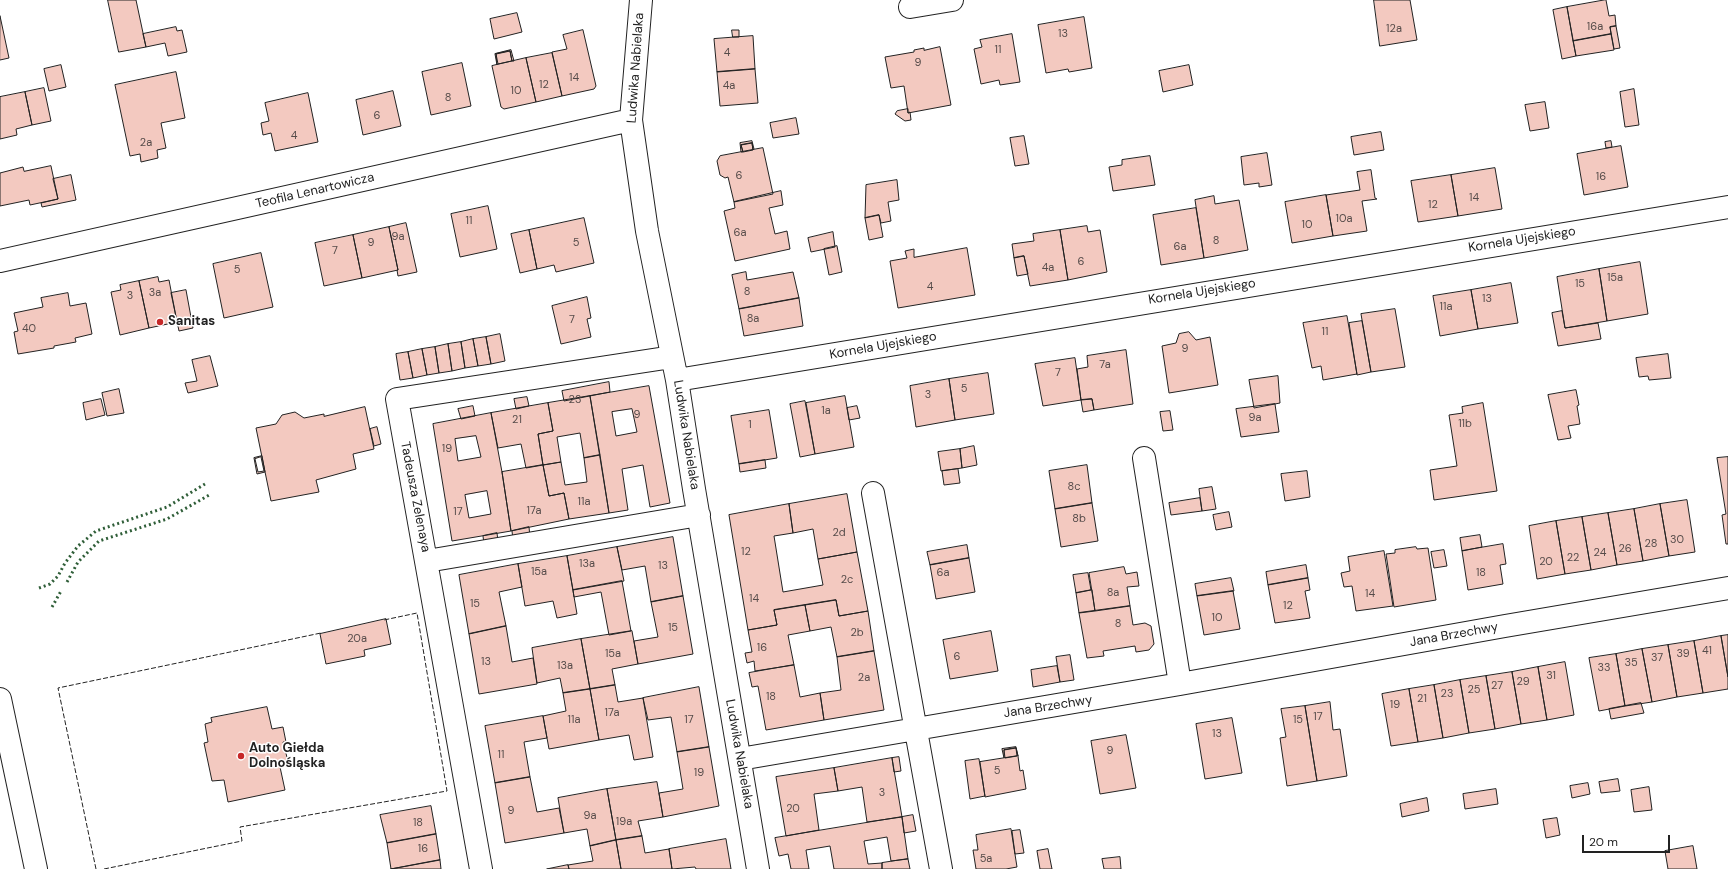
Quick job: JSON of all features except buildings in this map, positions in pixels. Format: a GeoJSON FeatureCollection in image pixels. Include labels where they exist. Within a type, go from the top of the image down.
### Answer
{"type":"FeatureCollection","features":[{"type":"Feature","properties":{"kind":"street","name":"Ludwika Nabielaka"},"geometry":{"type":"LineString","coordinates":[[641,0],[631,120],[647,230],[677,380],[758,869]]}},
{"type":"Feature","properties":{"kind":"street"},"geometry":{"type":"LineString","coordinates":[[910,7],[952,0]]}},
{"type":"Feature","properties":{"kind":"street","name":"Teofila Lenartowicza"},"geometry":{"type":"LineString","coordinates":[[0,261],[631,120]]}},
{"type":"Feature","properties":{"kind":"street","name":"Kornela Ujejskiego"},"geometry":{"type":"LineString","coordinates":[[677,380],[1728,207]]}},
{"type":"Feature","properties":{"kind":"street","name":"Tadeusza Zelenaya"},"geometry":{"type":"LineString","coordinates":[[480,869],[427,561],[397,399],[672,357]]}},
{"type":"Feature","properties":{"kind":"street"},"geometry":{"type":"LineString","coordinates":[[1144,458],[1180,684]]}},
{"type":"Feature","properties":{"kind":"street"},"geometry":{"type":"LineString","coordinates":[[873,493],[941,869]]}},
{"type":"Feature","properties":{"kind":"street"},"geometry":{"type":"LineString","coordinates":[[427,561],[699,515]]}},
{"type":"Feature","properties":{"kind":"street","name":"Jana Brzechwy"},"geometry":{"type":"LineString","coordinates":[[740,759],[1728,588]]}},
{"type":"Feature","properties":{"kind":"street"},"geometry":{"type":"LineString","coordinates":[[0,699],[36,869]]}},
{"type":"Feature","properties":{"kind":"hedge"},"geometry":{"type":"LineString","coordinates":[[39,588],[50,584],[58,576],[65,563],[78,546],[96,531],[167,507],[205,484]]}},
{"type":"Feature","properties":{"kind":"hedge"},"geometry":{"type":"LineString","coordinates":[[67,582],[78,562],[99,541],[167,519],[211,494]]}},
{"type":"Feature","properties":{"kind":"hedge"},"geometry":{"type":"LineString","coordinates":[[52,607],[61,591]]}},
{"type":"Feature","properties":{"kind":"fence"},"geometry":{"type":"LineString","coordinates":[[104,869],[242,841],[240,827],[447,791],[417,613],[384,620]]}},
{"type":"Feature","properties":{"kind":"fence"},"geometry":{"type":"LineString","coordinates":[[96,869],[58,688],[321,633]]}},
{"type":"Feature","properties":{"kind":"place","name":"Sanitas"},"geometry":{"type":"Point","coordinates":[160,322]}},
{"type":"Feature","properties":{"kind":"place","name":"Auto Giełda Dolnośląska"},"geometry":{"type":"Point","coordinates":[241,756]}}]}
